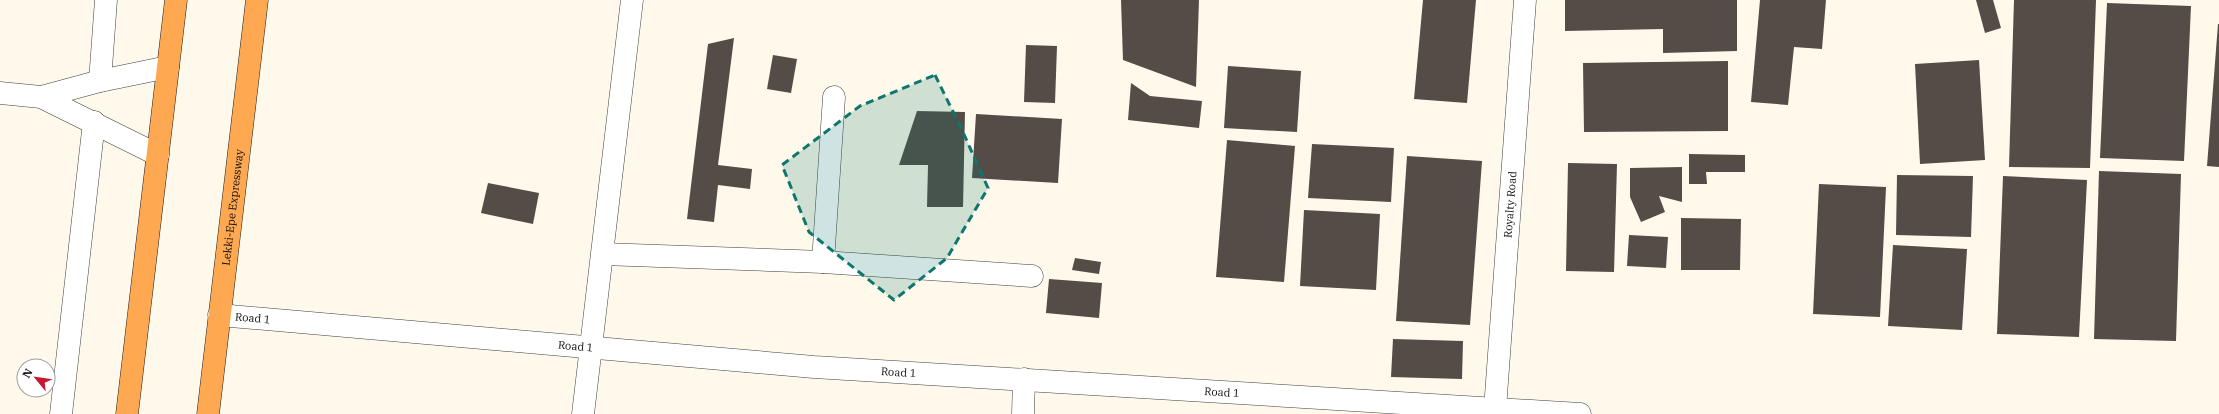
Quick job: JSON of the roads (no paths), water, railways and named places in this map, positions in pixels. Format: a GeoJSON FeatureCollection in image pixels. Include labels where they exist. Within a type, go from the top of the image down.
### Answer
{"type":"FeatureCollection","features":[{"type":"Feature","properties":{"kind":"highway"},"geometry":{"type":"LineString","coordinates":[[127,414],[176,0]]}},
{"type":"Feature","properties":{"kind":"highway","name":"Lekki-Epe Expressway"},"geometry":{"type":"LineString","coordinates":[[208,414],[257,0]]}},
{"type":"Feature","properties":{"kind":"street"},"geometry":{"type":"LineString","coordinates":[[100,81],[106,0]]}},
{"type":"Feature","properties":{"kind":"street"},"geometry":{"type":"LineString","coordinates":[[584,414],[632,0]]}},
{"type":"Feature","properties":{"kind":"street","name":"Royalty Road"},"geometry":{"type":"LineString","coordinates":[[1495,410],[1525,0]]}},
{"type":"Feature","properties":{"kind":"street"},"geometry":{"type":"LineString","coordinates":[[41,97],[100,81],[168,67]]}},
{"type":"Feature","properties":{"kind":"street"},"geometry":{"type":"LineString","coordinates":[[0,93],[41,97],[158,155]]}},
{"type":"Feature","properties":{"kind":"street"},"geometry":{"type":"LineString","coordinates":[[823,262],[834,97]]}},
{"type":"Feature","properties":{"kind":"street"},"geometry":{"type":"LineString","coordinates":[[61,414],[94,122]]}},
{"type":"Feature","properties":{"kind":"street"},"geometry":{"type":"LineString","coordinates":[[603,254],[823,262],[1032,276]]}},
{"type":"Feature","properties":{"kind":"street","name":"Road 1"},"geometry":{"type":"LineString","coordinates":[[219,315],[591,346],[814,367],[1024,379],[1495,410],[1580,414]]}},
{"type":"Feature","properties":{"kind":"street"},"geometry":{"type":"LineString","coordinates":[[1023,414],[1024,379]]}}]}
